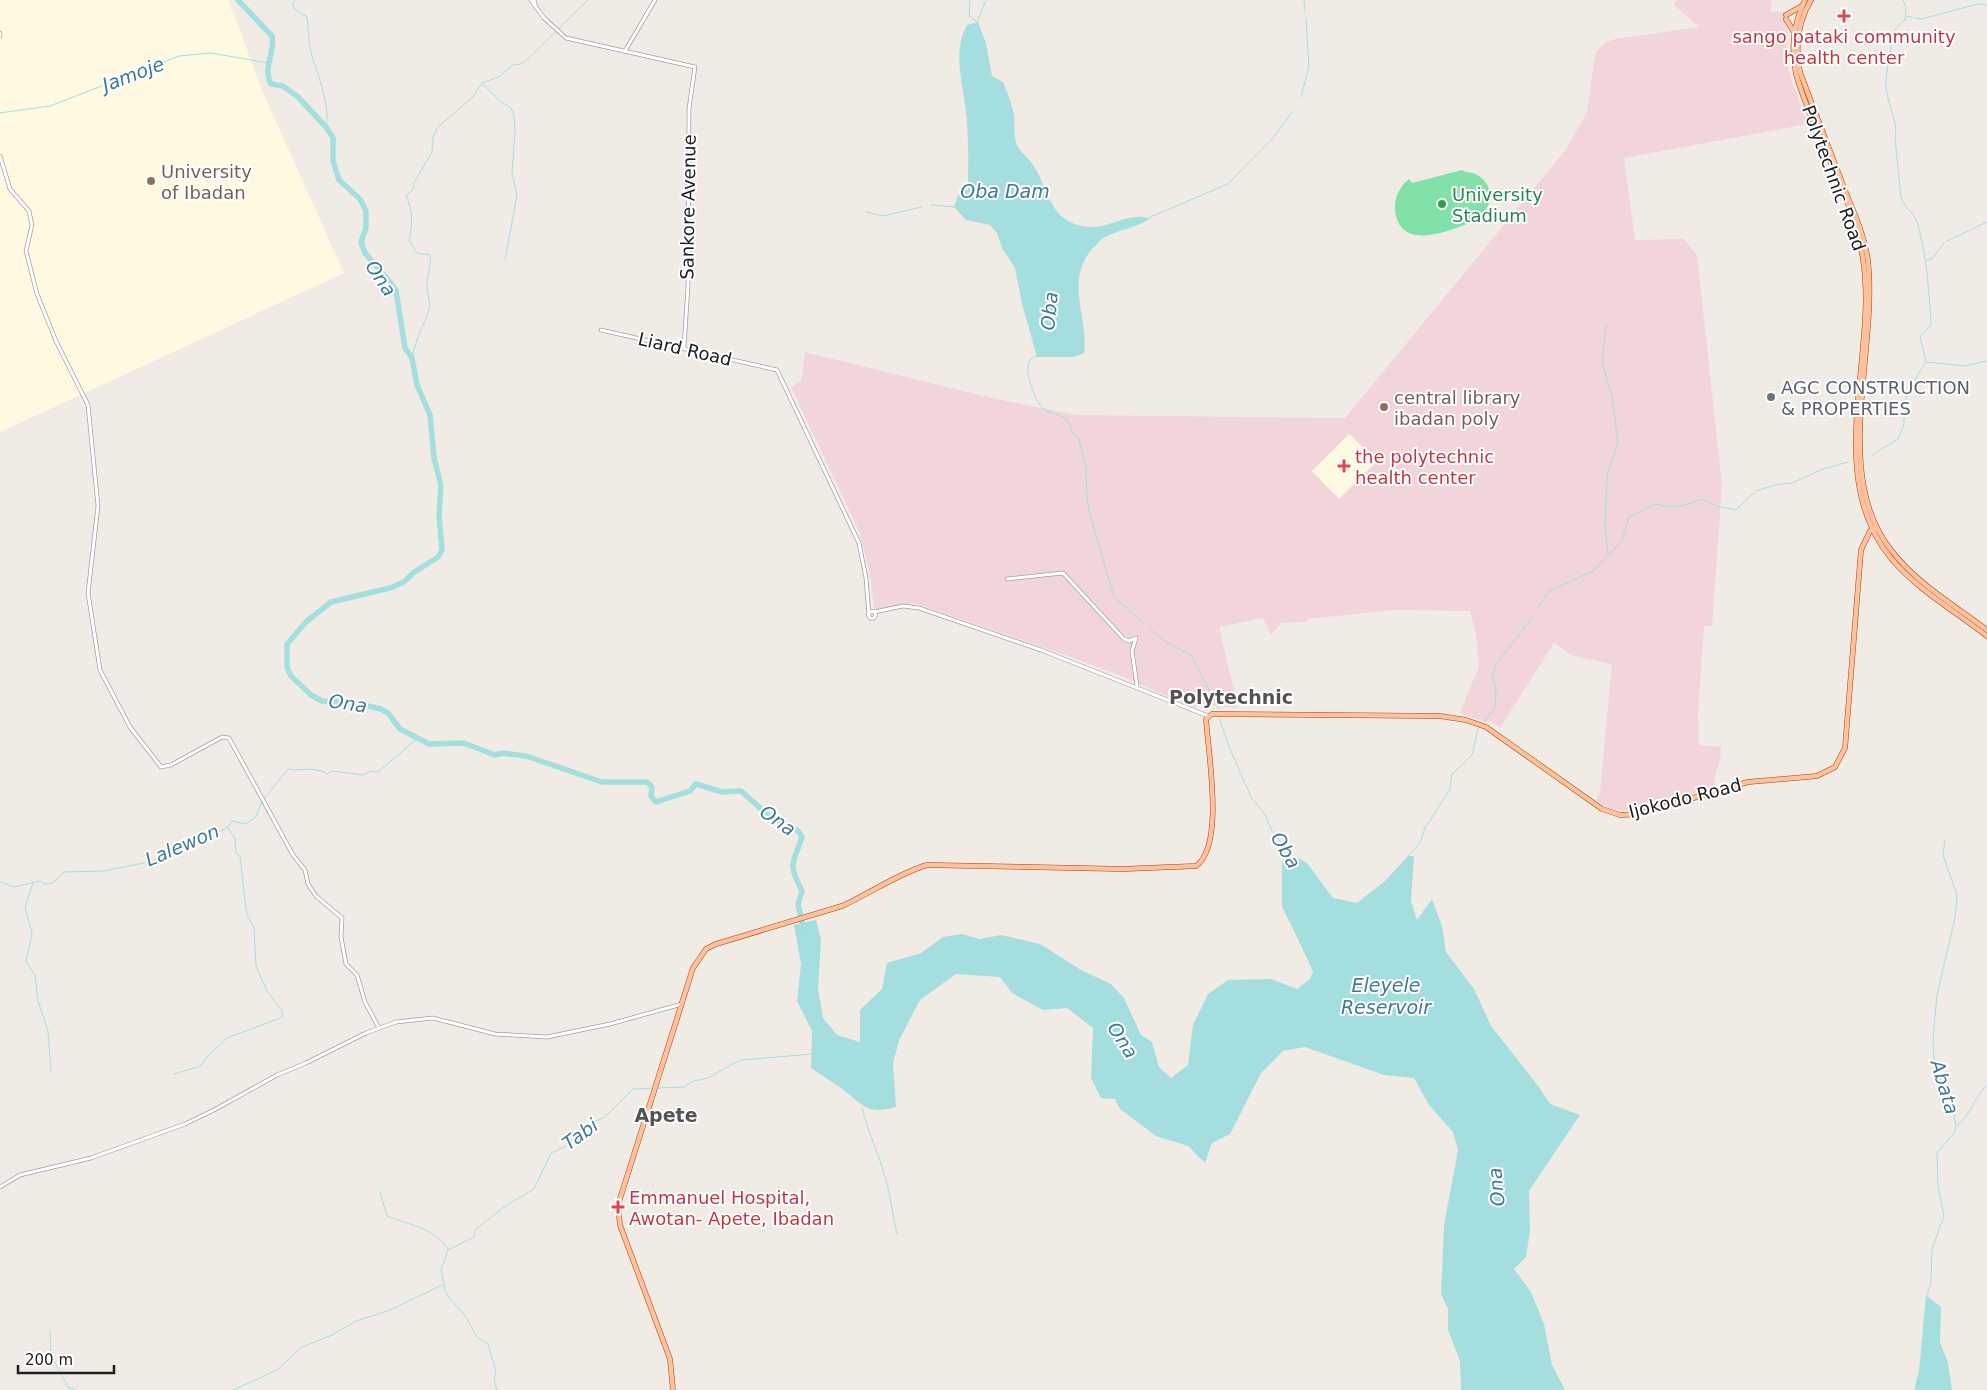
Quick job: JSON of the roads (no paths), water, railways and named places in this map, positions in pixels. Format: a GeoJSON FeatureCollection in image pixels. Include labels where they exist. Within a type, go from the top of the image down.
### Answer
{"type":"FeatureCollection","features":[{"type":"Feature","properties":{"kind":"main road","name":"Polytechnic Road"},"geometry":{"type":"LineString","coordinates":[[1806,0],[1794,32],[1793,53],[1796,74],[1859,223],[1868,261],[1867,347],[1859,461],[1865,500],[1875,530],[1890,557],[1905,573],[1987,636]]}},
{"type":"Feature","properties":{"kind":"main road","name":"Polytechnic Road"},"geometry":{"type":"LineString","coordinates":[[1811,0],[1800,16],[1798,60],[1800,72],[1821,133]]}},
{"type":"Feature","properties":{"kind":"main road"},"geometry":{"type":"LineString","coordinates":[[1794,32],[1786,17],[1803,6]]}},
{"type":"Feature","properties":{"kind":"main road","name":"Polytechnic Road"},"geometry":{"type":"LineString","coordinates":[[1875,530],[1907,568],[1987,630]]}},
{"type":"Feature","properties":{"kind":"main road","name":"Ijokodo Road"},"geometry":{"type":"LineString","coordinates":[[1208,716],[1212,714],[1282,713],[1440,716],[1476,723],[1486,727],[1602,809],[1620,815],[1646,812],[1748,782],[1813,777],[1829,772],[1837,764],[1845,748],[1860,559],[1866,538],[1875,530]]}},
{"type":"Feature","properties":{"kind":"main road"},"geometry":{"type":"LineString","coordinates":[[673,1390],[670,1359],[620,1225],[618,1214],[621,1194],[683,1004],[692,968],[706,949],[716,944],[816,914],[860,898],[901,874],[927,865],[1122,868],[1196,866],[1207,852],[1212,820],[1208,716]]}},
{"type":"Feature","properties":{"kind":"street"},"geometry":{"type":"LineString","coordinates":[[532,0],[536,9],[566,38],[625,51],[655,0]]}},
{"type":"Feature","properties":{"kind":"street","name":"Sankore Avenue"},"geometry":{"type":"LineString","coordinates":[[625,51],[695,67],[689,108],[688,286],[684,348]]}},
{"type":"Feature","properties":{"kind":"street"},"geometry":{"type":"LineString","coordinates":[[0,156],[10,189],[29,211],[32,226],[26,251],[37,294],[56,341],[88,405],[98,506],[88,593],[96,654],[106,685],[130,727],[160,766],[171,765],[222,737],[227,737],[294,855],[305,870],[311,890],[342,918],[340,937],[346,964],[357,974],[365,1002],[378,1028]]}},
{"type":"Feature","properties":{"kind":"street","name":"Liard Road"},"geometry":{"type":"LineString","coordinates":[[601,330],[777,370],[848,516],[859,543],[866,578],[868,603]]}},
{"type":"Feature","properties":{"kind":"street"},"geometry":{"type":"LineString","coordinates":[[1007,579],[1060,573],[1066,575],[1124,639],[1132,651]]}},
{"type":"Feature","properties":{"kind":"street"},"geometry":{"type":"LineString","coordinates":[[868,603],[874,613]]}},
{"type":"Feature","properties":{"kind":"street"},"geometry":{"type":"LineString","coordinates":[[868,603],[869,615],[872,618],[874,613]]}},
{"type":"Feature","properties":{"kind":"street"},"geometry":{"type":"LineString","coordinates":[[874,613],[903,606],[919,608],[1041,650],[1137,686],[1208,716]]}},
{"type":"Feature","properties":{"kind":"street"},"geometry":{"type":"LineString","coordinates":[[1124,639],[1129,641],[1136,638],[1132,651],[1137,686]]}},
{"type":"Feature","properties":{"kind":"street"},"geometry":{"type":"LineString","coordinates":[[0,1187],[34,1171],[90,1158],[184,1124],[214,1110],[277,1074],[306,1063],[378,1028],[404,1020],[433,1018],[495,1034],[547,1037],[610,1024],[683,1004]]}},
{"type":"Feature","properties":{"kind":"water","name":"Oba Dam"},"geometry":{"type":"Polygon","coordinates":[[[978,22],[986,43],[992,76],[1003,82],[1011,102],[1017,145],[1034,166],[1049,198],[1060,215],[1068,221],[1079,225],[1093,227],[1129,218],[1144,217],[1150,219],[1103,238],[1092,249],[1084,262],[1078,287],[1085,339],[1084,353],[1074,357],[1037,357],[1022,304],[1015,268],[1002,248],[997,233],[990,225],[966,220],[954,207],[958,195],[968,190],[968,132],[960,68],[960,46],[967,25],[978,22]]]}},
{"type":"Feature","properties":{"kind":"water","name":"Eleyele Reservoir"},"geometry":{"type":"Polygon","coordinates":[[[1288,852],[1307,863],[1333,898],[1357,903],[1385,881],[1408,856],[1414,856],[1411,901],[1417,920],[1432,899],[1442,926],[1446,952],[1474,989],[1491,1026],[1550,1104],[1580,1115],[1529,1191],[1530,1231],[1526,1257],[1514,1269],[1531,1292],[1544,1324],[1552,1365],[1565,1390],[1461,1390],[1460,1361],[1448,1330],[1448,1309],[1441,1294],[1444,1225],[1458,1150],[1453,1132],[1429,1105],[1414,1078],[1384,1075],[1305,1047],[1283,1051],[1261,1073],[1230,1134],[1212,1143],[1205,1163],[1188,1146],[1156,1136],[1120,1109],[1115,1099],[1101,1098],[1091,1078],[1093,1028],[1067,1008],[1043,1010],[1012,993],[1000,977],[956,974],[920,1000],[900,1038],[893,1062],[896,1107],[871,1109],[859,1103],[841,1088],[811,1068],[812,1031],[797,1001],[801,964],[794,925],[816,920],[821,939],[818,988],[823,1018],[837,1035],[860,1042],[860,1010],[882,989],[887,963],[921,953],[943,937],[962,934],[980,939],[1001,935],[1040,944],[1081,970],[1111,984],[1124,998],[1141,1035],[1152,1042],[1159,1067],[1171,1078],[1188,1065],[1193,1025],[1208,994],[1228,980],[1271,979],[1297,989],[1310,979],[1313,971],[1282,906],[1282,862],[1288,852]]]}},
{"type":"Feature","properties":{"kind":"water"},"geometry":{"type":"Polygon","coordinates":[[[1926,1295],[1941,1307],[1940,1342],[1948,1363],[1952,1390],[1914,1390],[1919,1371],[1926,1295]]]}},
{"type":"Feature","properties":{"kind":"waterway","name":"Ona"},"geometry":{"type":"LineString","coordinates":[[238,0],[272,36],[273,42],[268,66],[271,84],[283,86],[298,97],[326,127],[333,138],[333,161],[339,180],[360,199],[366,211],[366,228],[361,242],[365,253],[396,291],[405,348],[412,358],[417,385],[430,415],[434,458],[441,486],[439,515],[442,550],[438,557],[413,573],[404,582],[390,588],[331,602],[306,622],[287,644],[287,667],[291,676],[311,695],[322,701],[349,702],[381,709],[388,713],[400,729],[429,744],[464,743],[495,755],[502,753],[526,756],[602,782],[647,782],[652,787],[651,796],[656,802],[690,791],[696,784],[722,792],[741,791],[769,816],[798,831],[802,837],[794,859],[793,869],[802,891],[798,905],[804,929]]}},
{"type":"Feature","properties":{"kind":"waterway"},"geometry":{"type":"LineString","coordinates":[[295,0],[294,9],[307,17],[311,51],[327,110],[326,127]]}},
{"type":"Feature","properties":{"kind":"waterway"},"geometry":{"type":"LineString","coordinates":[[412,358],[415,345],[429,310],[427,286],[430,255],[417,253],[409,240],[412,218],[406,196],[413,189],[414,183],[432,152],[433,137],[438,127],[473,97],[482,83],[499,77],[513,65],[521,64],[529,58],[588,0]]}},
{"type":"Feature","properties":{"kind":"waterway"},"geometry":{"type":"LineString","coordinates":[[970,0],[969,16],[976,21]]}},
{"type":"Feature","properties":{"kind":"waterway","name":"Oba"},"geometry":{"type":"LineString","coordinates":[[977,22],[986,0]]}},
{"type":"Feature","properties":{"kind":"waterway"},"geometry":{"type":"LineString","coordinates":[[1304,0],[1305,11]]}},
{"type":"Feature","properties":{"kind":"waterway"},"geometry":{"type":"LineString","coordinates":[[1872,455],[1898,439],[1904,424],[1904,405],[1909,388],[1926,362],[1920,337],[1931,325],[1923,248],[1916,219],[1901,197],[1895,139],[1896,128],[1886,87],[1886,74],[1892,38],[1896,28],[1905,20],[1906,8],[1903,0]]}},
{"type":"Feature","properties":{"kind":"waterway"},"geometry":{"type":"LineString","coordinates":[[1915,18],[1922,19],[1977,4],[1987,5]]}},
{"type":"Feature","properties":{"kind":"waterway"},"geometry":{"type":"LineString","coordinates":[[1906,16],[1912,17]]}},
{"type":"Feature","properties":{"kind":"waterway"},"geometry":{"type":"LineString","coordinates":[[1301,97],[1309,66],[1306,18]]}},
{"type":"Feature","properties":{"kind":"waterway","name":"Jamoje"},"geometry":{"type":"LineString","coordinates":[[0,113],[50,106],[179,56],[211,53],[268,63]]}},
{"type":"Feature","properties":{"kind":"waterway"},"geometry":{"type":"LineString","coordinates":[[483,84],[500,101],[511,108],[514,116],[515,131],[512,173],[517,195],[505,260]]}},
{"type":"Feature","properties":{"kind":"waterway"},"geometry":{"type":"LineString","coordinates":[[1148,218],[1228,184],[1273,138],[1292,112]]}},
{"type":"Feature","properties":{"kind":"waterway"},"geometry":{"type":"LineString","coordinates":[[931,205],[956,207]]}},
{"type":"Feature","properties":{"kind":"waterway"},"geometry":{"type":"LineString","coordinates":[[866,212],[883,216],[922,207]]}},
{"type":"Feature","properties":{"kind":"waterway"},"geometry":{"type":"LineString","coordinates":[[1947,241],[1987,222]]}},
{"type":"Feature","properties":{"kind":"waterway"},"geometry":{"type":"LineString","coordinates":[[1926,261],[1933,258],[1944,243]]}},
{"type":"Feature","properties":{"kind":"waterway"},"geometry":{"type":"LineString","coordinates":[[1606,325],[1602,363],[1612,396],[1618,443],[1607,476],[1605,526],[1608,553]]}},
{"type":"Feature","properties":{"kind":"waterway","name":"Oba"},"geometry":{"type":"LineString","coordinates":[[1037,356],[1030,360],[1028,365],[1029,378],[1037,399],[1043,408],[1067,420],[1073,434],[1078,436],[1086,466],[1087,499],[1090,515],[1114,597],[1144,623]]}},
{"type":"Feature","properties":{"kind":"waterway"},"geometry":{"type":"LineString","coordinates":[[1926,362],[1965,366],[1987,361]]}},
{"type":"Feature","properties":{"kind":"waterway"},"geometry":{"type":"LineString","coordinates":[[1538,608],[1549,591],[1593,571],[1622,541],[1629,517],[1656,504],[1679,506],[1702,499],[1717,506],[1736,510],[1756,491],[1775,485],[1792,483],[1823,469],[1848,462]]}},
{"type":"Feature","properties":{"kind":"waterway"},"geometry":{"type":"LineString","coordinates":[[1408,856],[1420,843],[1425,828],[1450,789],[1452,774],[1472,755],[1478,729],[1495,708],[1496,689],[1492,675],[1497,663],[1533,617]]}},
{"type":"Feature","properties":{"kind":"waterway","name":"Oba"},"geometry":{"type":"LineString","coordinates":[[1150,629],[1163,640],[1191,655],[1219,709]]}},
{"type":"Feature","properties":{"kind":"waterway","name":"Oba"},"geometry":{"type":"LineString","coordinates":[[1219,717],[1230,749],[1251,797],[1266,816],[1272,831],[1290,854]]}},
{"type":"Feature","properties":{"kind":"waterway","name":"Lalewon"},"geometry":{"type":"LineString","coordinates":[[0,882],[14,887],[40,881],[45,884],[53,883],[64,872],[104,871],[153,861],[178,845],[216,834],[228,827],[232,821],[245,824],[255,818],[263,800],[288,769],[312,769],[328,774],[332,771],[363,775],[371,771],[378,772],[418,738]]}},
{"type":"Feature","properties":{"kind":"waterway"},"geometry":{"type":"LineString","coordinates":[[174,1074],[201,1066],[206,1058],[227,1038],[283,1017],[282,1011],[267,991],[256,966],[254,927],[247,915],[240,856],[236,853],[235,838],[228,828]]}},
{"type":"Feature","properties":{"kind":"waterway","name":"Abata"},"geometry":{"type":"LineString","coordinates":[[1927,1295],[1931,1282],[1932,1249],[1944,1216],[1938,1186],[1937,1153],[1954,1133],[1956,1126],[1951,1098],[1939,1077],[1934,1060],[1933,1040],[1937,995],[1955,918],[1957,895],[1943,855],[1945,840]]}},
{"type":"Feature","properties":{"kind":"waterway"},"geometry":{"type":"LineString","coordinates":[[33,883],[25,907],[32,933],[26,962],[35,975],[38,1001],[48,1031],[51,1071]]}},
{"type":"Feature","properties":{"kind":"waterway","name":"Tabi"},"geometry":{"type":"LineString","coordinates":[[497,1390],[494,1379],[496,1371],[488,1344],[477,1337],[464,1314],[450,1299],[445,1290],[441,1270],[448,1250],[474,1237],[475,1230],[504,1207],[534,1189],[551,1153],[568,1145],[580,1129],[605,1117],[633,1089],[684,1087],[694,1081],[708,1078],[742,1060],[812,1054]]}},
{"type":"Feature","properties":{"kind":"waterway"},"geometry":{"type":"LineString","coordinates":[[1957,1126],[1962,1122],[1987,1085]]}},
{"type":"Feature","properties":{"kind":"waterway"},"geometry":{"type":"LineString","coordinates":[[862,1107],[884,1174],[897,1234]]}},
{"type":"Feature","properties":{"kind":"waterway"},"geometry":{"type":"LineString","coordinates":[[380,1192],[387,1216],[428,1231],[448,1249]]}},
{"type":"Feature","properties":{"kind":"waterway","name":"Tabi"},"geometry":{"type":"LineString","coordinates":[[233,1390],[277,1370],[302,1347],[332,1335],[356,1321],[390,1310],[442,1285]]}},
{"type":"Feature","properties":{"kind":"waterway"},"geometry":{"type":"LineString","coordinates":[[50,1330],[51,1355],[68,1387],[75,1390]]}},
{"type":"Feature","properties":{"kind":"place","name":"sango pataki community health center"},"geometry":{"type":"Point","coordinates":[1844,16]}},
{"type":"Feature","properties":{"kind":"place","name":"University of Ibadan"},"geometry":{"type":"Point","coordinates":[151,181]}},
{"type":"Feature","properties":{"kind":"place","name":"University Stadium"},"geometry":{"type":"Point","coordinates":[1442,204]}},
{"type":"Feature","properties":{"kind":"place","name":"AGC CONSTRUCTION & PROPERTIES"},"geometry":{"type":"Point","coordinates":[1771,397]}},
{"type":"Feature","properties":{"kind":"place","name":"central library ibadan poly"},"geometry":{"type":"Point","coordinates":[1384,407]}},
{"type":"Feature","properties":{"kind":"place","name":"the polytechnic health center"},"geometry":{"type":"Point","coordinates":[1344,466]}},
{"type":"Feature","properties":{"kind":"place","name":"Emmanuel Hospital, Awotan- Apete, Ibadan"},"geometry":{"type":"Point","coordinates":[618,1207]}},
{"type":"Feature","properties":{"kind":"district","name":"Polytechnic"},"geometry":{"type":"Point","coordinates":[1231,697]}},
{"type":"Feature","properties":{"kind":"district","name":"Apete"},"geometry":{"type":"Point","coordinates":[666,1115]}}]}
